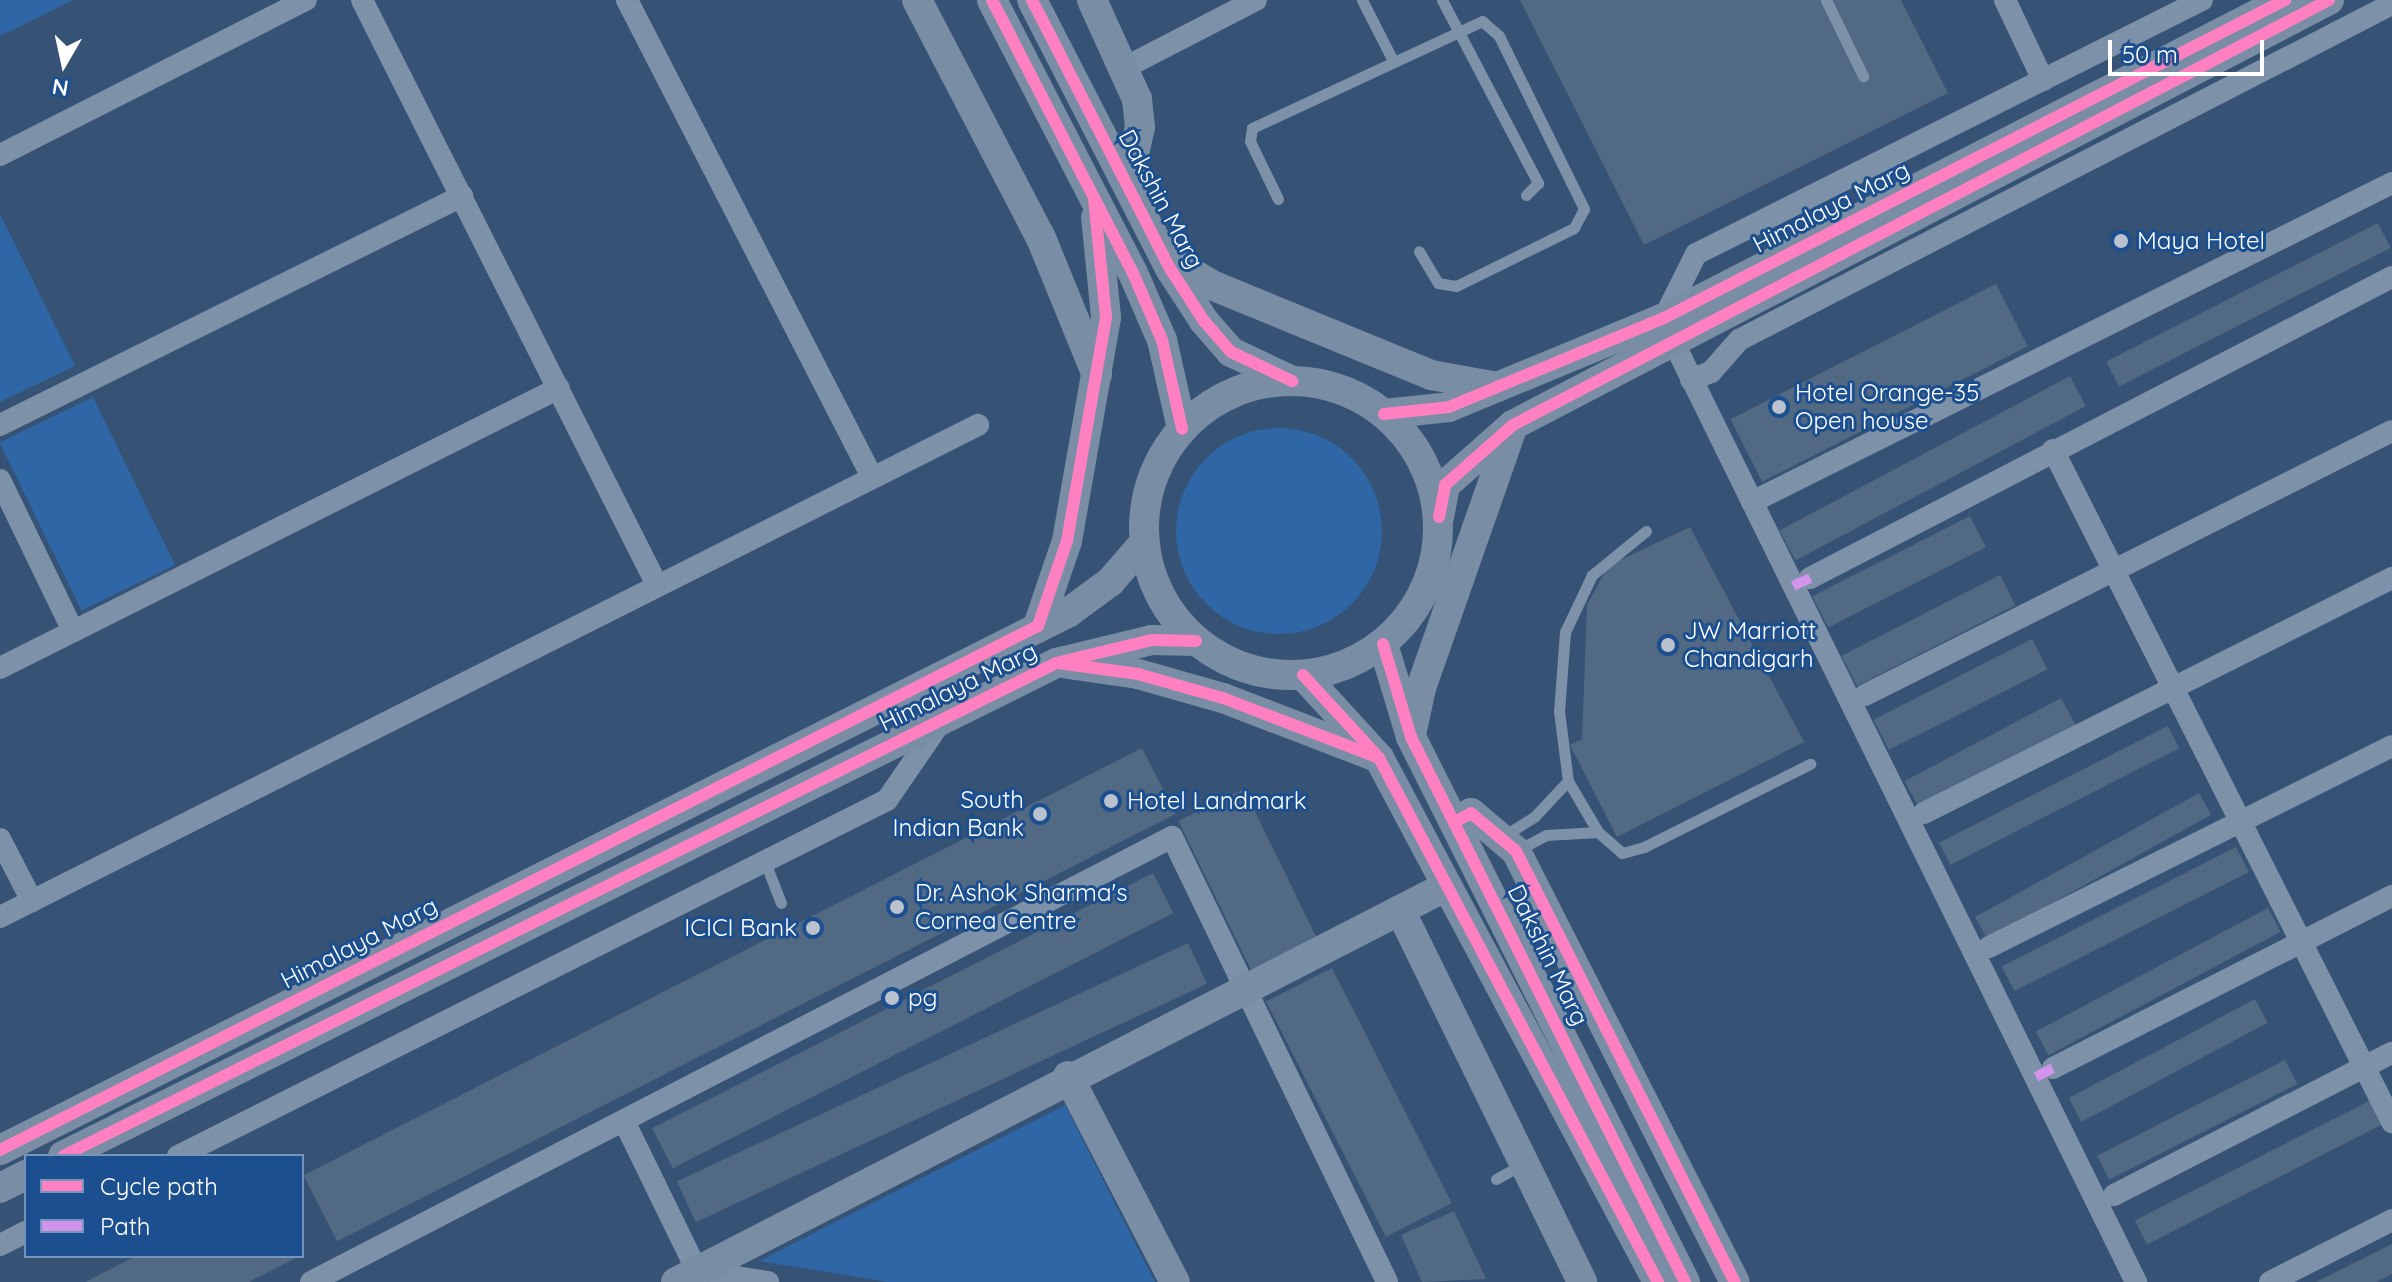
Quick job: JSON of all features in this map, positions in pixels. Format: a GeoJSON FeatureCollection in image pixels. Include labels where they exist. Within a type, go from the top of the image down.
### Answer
{"type":"FeatureCollection","features":[{"type":"Feature","properties":{"kind":"main road"},"geometry":{"type":"LineString","coordinates":[[917,0],[1041,238],[1097,375]]}},
{"type":"Feature","properties":{"kind":"main road"},"geometry":{"type":"LineString","coordinates":[[992,0],[1094,198],[1162,340],[1182,429]]}},
{"type":"Feature","properties":{"kind":"main road","name":"Dakshin Marg"},"geometry":{"type":"LineString","coordinates":[[1032,0],[1166,258],[1231,352],[1292,381]]}},
{"type":"Feature","properties":{"kind":"main road"},"geometry":{"type":"LineString","coordinates":[[1092,0],[1126,67],[1140,127],[1127,185]]}},
{"type":"Feature","properties":{"kind":"main road","name":"Himalaya Marg"},"geometry":{"type":"LineString","coordinates":[[1439,517],[1445,485],[1513,425],[1669,330],[2285,0]]}},
{"type":"Feature","properties":{"kind":"main road","name":"Himalaya Marg"},"geometry":{"type":"LineString","coordinates":[[1384,414],[1449,407],[1498,387],[1669,330],[2329,0]]}},
{"type":"Feature","properties":{"kind":"main road"},"geometry":{"type":"LineString","coordinates":[[1038,626],[1067,541],[1106,317],[1094,198]]}},
{"type":"Feature","properties":{"kind":"main road"},"geometry":{"type":"LineString","coordinates":[[1166,258],[1214,286],[1431,375],[1498,387]]}},
{"type":"Feature","properties":{"kind":"main road"},"geometry":{"type":"LineString","coordinates":[[1292,381],[1325,385],[1384,414],[1411,443],[1430,478],[1439,517],[1427,588],[1383,644],[1332,670],[1303,675],[1241,666],[1196,641],[1152,580],[1144,543],[1145,502],[1159,463],[1182,429],[1214,403],[1251,387],[1292,381]]}},
{"type":"Feature","properties":{"kind":"main road"},"geometry":{"type":"LineString","coordinates":[[1411,737],[1421,688],[1513,425]]}},
{"type":"Feature","properties":{"kind":"main road","name":"Himalaya Marg"},"geometry":{"type":"LineString","coordinates":[[0,1150],[1038,626],[1110,582],[1144,543]]}},
{"type":"Feature","properties":{"kind":"main road","name":"Himalaya Marg"},"geometry":{"type":"LineString","coordinates":[[67,1154],[588,890],[1056,663],[1152,640],[1196,641]]}},
{"type":"Feature","properties":{"kind":"main road","name":"Dakshin Marg"},"geometry":{"type":"LineString","coordinates":[[1383,644],[1411,737],[1685,1282]]}},
{"type":"Feature","properties":{"kind":"main road"},"geometry":{"type":"LineString","coordinates":[[1056,663],[1138,674],[1223,698],[1379,758]]}},
{"type":"Feature","properties":{"kind":"main road"},"geometry":{"type":"LineString","coordinates":[[1303,675],[1379,758],[1658,1282]]}},
{"type":"Feature","properties":{"kind":"main road"},"geometry":{"type":"LineString","coordinates":[[1455,822],[1471,813],[1508,844],[1735,1282]]}},
{"type":"Feature","properties":{"kind":"main road"},"geometry":{"type":"LineString","coordinates":[[686,1276],[1068,1076],[1447,886]]}},
{"type":"Feature","properties":{"kind":"main road"},"geometry":{"type":"LineString","coordinates":[[1400,910],[1582,1282]]}},
{"type":"Feature","properties":{"kind":"main road"},"geometry":{"type":"LineString","coordinates":[[1068,1076],[1175,1282]]}},
{"type":"Feature","properties":{"kind":"main road"},"geometry":{"type":"LineString","coordinates":[[0,1188],[24,1176]]}},
{"type":"Feature","properties":{"kind":"street"},"geometry":{"type":"LineString","coordinates":[[0,155],[306,0]]}},
{"type":"Feature","properties":{"kind":"street"},"geometry":{"type":"LineString","coordinates":[[362,0],[657,585]]}},
{"type":"Feature","properties":{"kind":"street"},"geometry":{"type":"LineString","coordinates":[[627,0],[872,477]]}},
{"type":"Feature","properties":{"kind":"street"},"geometry":{"type":"LineString","coordinates":[[1126,67],[1256,0]]}},
{"type":"Feature","properties":{"kind":"street"},"geometry":{"type":"LineString","coordinates":[[2005,0],[2043,80]]}},
{"type":"Feature","properties":{"kind":"street"},"geometry":{"type":"LineString","coordinates":[[2136,1282],[1669,330],[1696,254],[2202,0]]}},
{"type":"Feature","properties":{"kind":"street"},"geometry":{"type":"LineString","coordinates":[[1691,380],[1711,372],[1739,340],[2392,4]]}},
{"type":"Feature","properties":{"kind":"street"},"geometry":{"type":"LineString","coordinates":[[1752,502],[2392,183]]}},
{"type":"Feature","properties":{"kind":"street"},"geometry":{"type":"LineString","coordinates":[[0,425],[462,196]]}},
{"type":"Feature","properties":{"kind":"street"},"geometry":{"type":"LineString","coordinates":[[1810,578],[2392,277]]}},
{"type":"Feature","properties":{"kind":"street"},"geometry":{"type":"LineString","coordinates":[[0,668],[559,388]]}},
{"type":"Feature","properties":{"kind":"street"},"geometry":{"type":"LineString","coordinates":[[0,917],[978,425]]}},
{"type":"Feature","properties":{"kind":"street"},"geometry":{"type":"LineString","coordinates":[[1865,695],[2392,431]]}},
{"type":"Feature","properties":{"kind":"street"},"geometry":{"type":"LineString","coordinates":[[2053,450],[2392,1122]]}},
{"type":"Feature","properties":{"kind":"street"},"geometry":{"type":"LineString","coordinates":[[0,480],[73,631]]}},
{"type":"Feature","properties":{"kind":"street"},"geometry":{"type":"LineString","coordinates":[[1924,813],[2392,578]]}},
{"type":"Feature","properties":{"kind":"street"},"geometry":{"type":"LineString","coordinates":[[182,1154],[887,800],[943,719]]}},
{"type":"Feature","properties":{"kind":"street"},"geometry":{"type":"LineString","coordinates":[[1989,947],[2392,746]]}},
{"type":"Feature","properties":{"kind":"street"},"geometry":{"type":"LineString","coordinates":[[311,1282],[1172,837],[1387,1282]]}},
{"type":"Feature","properties":{"kind":"street"},"geometry":{"type":"LineString","coordinates":[[0,839],[32,901]]}},
{"type":"Feature","properties":{"kind":"street"},"geometry":{"type":"LineString","coordinates":[[2053,1068],[2392,896]]}},
{"type":"Feature","properties":{"kind":"street"},"geometry":{"type":"LineString","coordinates":[[2114,1195],[2392,1053]]}},
{"type":"Feature","properties":{"kind":"street"},"geometry":{"type":"LineString","coordinates":[[624,1121],[686,1276],[768,1282]]}},
{"type":"Feature","properties":{"kind":"street"},"geometry":{"type":"LineString","coordinates":[[2270,1282],[2392,1220]]}},
{"type":"Feature","properties":{"kind":"street"},"geometry":{"type":"LineString","coordinates":[[0,1245],[24,1233]]}},
{"type":"Feature","properties":{"kind":"lane"},"geometry":{"type":"LineString","coordinates":[[1362,0],[1392,59]]}},
{"type":"Feature","properties":{"kind":"lane"},"geometry":{"type":"LineString","coordinates":[[1442,0],[1538,183],[1526,195]]}},
{"type":"Feature","properties":{"kind":"lane"},"geometry":{"type":"LineString","coordinates":[[1826,0],[1863,76]]}},
{"type":"Feature","properties":{"kind":"lane"},"geometry":{"type":"LineString","coordinates":[[1278,199],[1250,141],[1252,128],[1457,28],[1482,21],[1492,25],[1584,209],[1574,228],[1456,286],[1438,283],[1419,251]]}},
{"type":"Feature","properties":{"kind":"lane"},"geometry":{"type":"LineString","coordinates":[[1646,531],[1592,575],[1565,632],[1559,711],[1568,781],[1598,832],[1622,853],[1644,847],[1810,764]]}},
{"type":"Feature","properties":{"kind":"lane"},"geometry":{"type":"LineString","coordinates":[[1508,844],[1568,781]]}},
{"type":"Feature","properties":{"kind":"lane"},"geometry":{"type":"LineString","coordinates":[[1508,844],[1546,835],[1598,832]]}},
{"type":"Feature","properties":{"kind":"lane"},"geometry":{"type":"LineString","coordinates":[[765,862],[781,903]]}},
{"type":"Feature","properties":{"kind":"lane"},"geometry":{"type":"LineString","coordinates":[[1496,1179],[1524,1164]]}},
{"type":"Feature","properties":{"kind":"shaded area"},"geometry":{"type":"Polygon","coordinates":[[[0,0],[73,0],[0,36],[0,0]]]}},
{"type":"Feature","properties":{"kind":"shaded area"},"geometry":{"type":"Polygon","coordinates":[[[0,214],[75,366],[0,402],[0,214]]]}},
{"type":"Feature","properties":{"kind":"shaded area"},"geometry":{"type":"Polygon","coordinates":[[[93,397],[175,565],[82,611],[0,442],[93,397]]]}},
{"type":"Feature","properties":{"kind":"shaded area"},"geometry":{"type":"Polygon","coordinates":[[[1279,428],[1318,436],[1352,458],[1374,492],[1382,531],[1374,570],[1352,604],[1318,626],[1279,634],[1240,626],[1206,604],[1184,570],[1176,531],[1184,492],[1206,458],[1240,436],[1279,428]]]}},
{"type":"Feature","properties":{"kind":"shaded area"},"geometry":{"type":"Polygon","coordinates":[[[1065,1105],[1155,1282],[888,1282],[759,1261],[1065,1105]]]}},
{"type":"Feature","properties":{"kind":"building"},"geometry":{"type":"Polygon","coordinates":[[[1520,0],[1901,0],[1948,93],[1644,245],[1520,0]]]}},
{"type":"Feature","properties":{"kind":"building"},"geometry":{"type":"Polygon","coordinates":[[[2378,223],[2391,248],[2119,386],[2106,361],[2378,223]]]}},
{"type":"Feature","properties":{"kind":"building"},"geometry":{"type":"Polygon","coordinates":[[[1996,284],[2028,346],[1762,482],[1730,419],[1996,284]]]}},
{"type":"Feature","properties":{"kind":"building"},"geometry":{"type":"Polygon","coordinates":[[[2070,376],[2086,406],[1795,560],[1780,530],[2070,376]]]}},
{"type":"Feature","properties":{"kind":"building"},"geometry":{"type":"Polygon","coordinates":[[[1970,516],[1986,547],[1828,628],[1812,596],[1970,516]]]}},
{"type":"Feature","properties":{"kind":"building","name":"JW Marriott Chandigarh"},"geometry":{"type":"Polygon","coordinates":[[[1690,527],[1804,742],[1617,837],[1570,745],[1582,739],[1587,605],[1608,566],[1690,527]]]}},
{"type":"Feature","properties":{"kind":"building"},"geometry":{"type":"Polygon","coordinates":[[[2000,575],[2015,605],[1857,686],[1841,656],[2000,575]]]}},
{"type":"Feature","properties":{"kind":"building"},"geometry":{"type":"Polygon","coordinates":[[[2032,639],[2047,669],[1889,750],[1873,720],[2032,639]]]}},
{"type":"Feature","properties":{"kind":"building"},"geometry":{"type":"Polygon","coordinates":[[[2061,698],[2077,728],[1921,811],[1905,781],[2061,698]]]}},
{"type":"Feature","properties":{"kind":"building"},"geometry":{"type":"Polygon","coordinates":[[[2168,726],[2179,748],[1950,865],[1939,843],[2168,726]]]}},
{"type":"Feature","properties":{"kind":"building"},"geometry":{"type":"Polygon","coordinates":[[[1142,748],[1176,814],[337,1241],[304,1175],[1142,748]]]}},
{"type":"Feature","properties":{"kind":"building"},"geometry":{"type":"Polygon","coordinates":[[[1244,789],[1317,938],[1251,970],[1178,821],[1244,789]]]}},
{"type":"Feature","properties":{"kind":"building"},"geometry":{"type":"Polygon","coordinates":[[[2199,793],[2211,815],[1987,939],[1975,917],[2199,793]]]}},
{"type":"Feature","properties":{"kind":"building"},"geometry":{"type":"Polygon","coordinates":[[[2236,847],[2249,872],[2014,991],[2002,966],[2236,847]]]}},
{"type":"Feature","properties":{"kind":"building"},"geometry":{"type":"Polygon","coordinates":[[[1153,873],[1173,913],[673,1168],[652,1128],[1153,873]]]}},
{"type":"Feature","properties":{"kind":"building"},"geometry":{"type":"Polygon","coordinates":[[[2268,908],[2281,932],[2048,1055],[2036,1031],[2268,908]]]}},
{"type":"Feature","properties":{"kind":"building"},"geometry":{"type":"Polygon","coordinates":[[[1188,943],[1207,984],[696,1222],[677,1181],[1188,943]]]}},
{"type":"Feature","properties":{"kind":"building"},"geometry":{"type":"Polygon","coordinates":[[[1332,968],[1452,1203],[1386,1237],[1266,1002],[1332,968]]]}},
{"type":"Feature","properties":{"kind":"building"},"geometry":{"type":"Polygon","coordinates":[[[2255,999],[2268,1023],[2081,1122],[2069,1098],[2255,999]]]}},
{"type":"Feature","properties":{"kind":"building"},"geometry":{"type":"Polygon","coordinates":[[[2285,1060],[2297,1084],[2109,1180],[2097,1156],[2285,1060]]]}},
{"type":"Feature","properties":{"kind":"building"},"geometry":{"type":"Polygon","coordinates":[[[2369,1101],[2381,1125],[2147,1244],[2135,1220],[2369,1101]]]}},
{"type":"Feature","properties":{"kind":"building"},"geometry":{"type":"Polygon","coordinates":[[[1454,1211],[1486,1279],[1422,1282],[1401,1235],[1454,1211]]]}},
{"type":"Feature","properties":{"kind":"building"},"geometry":{"type":"Polygon","coordinates":[[[2392,1244],[2392,1274],[2377,1282],[2316,1282],[2392,1244]]]}},
{"type":"Feature","properties":{"kind":"building"},"geometry":{"type":"Polygon","coordinates":[[[132,1258],[296,1258],[249,1282],[85,1282],[132,1258]]]}},
{"type":"Feature","properties":{"kind":"marked path"},"geometry":{"type":"LineString","coordinates":[[1793,586],[1810,578]]}},
{"type":"Feature","properties":{"kind":"marked path"},"geometry":{"type":"LineString","coordinates":[[2036,1077],[2053,1068]]}},
{"type":"Feature","properties":{"kind":"cycle path"},"geometry":{"type":"LineString","coordinates":[[992,0],[1133,273],[1162,340],[1182,429]]}},
{"type":"Feature","properties":{"kind":"cycle path"},"geometry":{"type":"LineString","coordinates":[[1032,0],[1171,270],[1204,321],[1231,352],[1292,381]]}},
{"type":"Feature","properties":{"kind":"cycle path"},"geometry":{"type":"LineString","coordinates":[[1384,414],[1449,407],[1664,318],[2285,0]]}},
{"type":"Feature","properties":{"kind":"cycle path"},"geometry":{"type":"LineString","coordinates":[[1439,517],[1445,485],[1513,425],[2329,0]]}},
{"type":"Feature","properties":{"kind":"cycle path"},"geometry":{"type":"LineString","coordinates":[[0,1150],[1038,626],[1067,541],[1106,317],[1094,198]]}},
{"type":"Feature","properties":{"kind":"cycle path"},"geometry":{"type":"LineString","coordinates":[[67,1154],[1056,663],[1152,640],[1196,641]]}},
{"type":"Feature","properties":{"kind":"cycle path"},"geometry":{"type":"LineString","coordinates":[[1383,644],[1411,737],[1685,1282]]}},
{"type":"Feature","properties":{"kind":"cycle path"},"geometry":{"type":"LineString","coordinates":[[1058,663],[1138,674],[1223,698],[1379,758]]}},
{"type":"Feature","properties":{"kind":"cycle path"},"geometry":{"type":"LineString","coordinates":[[1303,675],[1379,758],[1658,1282]]}},
{"type":"Feature","properties":{"kind":"cycle path"},"geometry":{"type":"LineString","coordinates":[[1455,822],[1471,813],[1516,851],[1735,1282]]}},
{"type":"Feature","properties":{"kind":"place","name":"Maya Hotel"},"geometry":{"type":"Point","coordinates":[2121,241]}},
{"type":"Feature","properties":{"kind":"place","name":"Hotel Orange-35 Open house"},"geometry":{"type":"Point","coordinates":[1779,407]}},
{"type":"Feature","properties":{"kind":"place","name":"JW Marriott Chandigarh"},"geometry":{"type":"Point","coordinates":[1668,645]}},
{"type":"Feature","properties":{"kind":"place","name":"Hotel Landmark"},"geometry":{"type":"Point","coordinates":[1111,801]}},
{"type":"Feature","properties":{"kind":"place","name":"South Indian Bank"},"geometry":{"type":"Point","coordinates":[1040,814]}},
{"type":"Feature","properties":{"kind":"place","name":"Dr. Ashok Sharma's Cornea Centre"},"geometry":{"type":"Point","coordinates":[897,907]}},
{"type":"Feature","properties":{"kind":"place","name":"ICICI Bank"},"geometry":{"type":"Point","coordinates":[813,928]}},
{"type":"Feature","properties":{"kind":"place","name":"pg"},"geometry":{"type":"Point","coordinates":[892,998]}}]}
